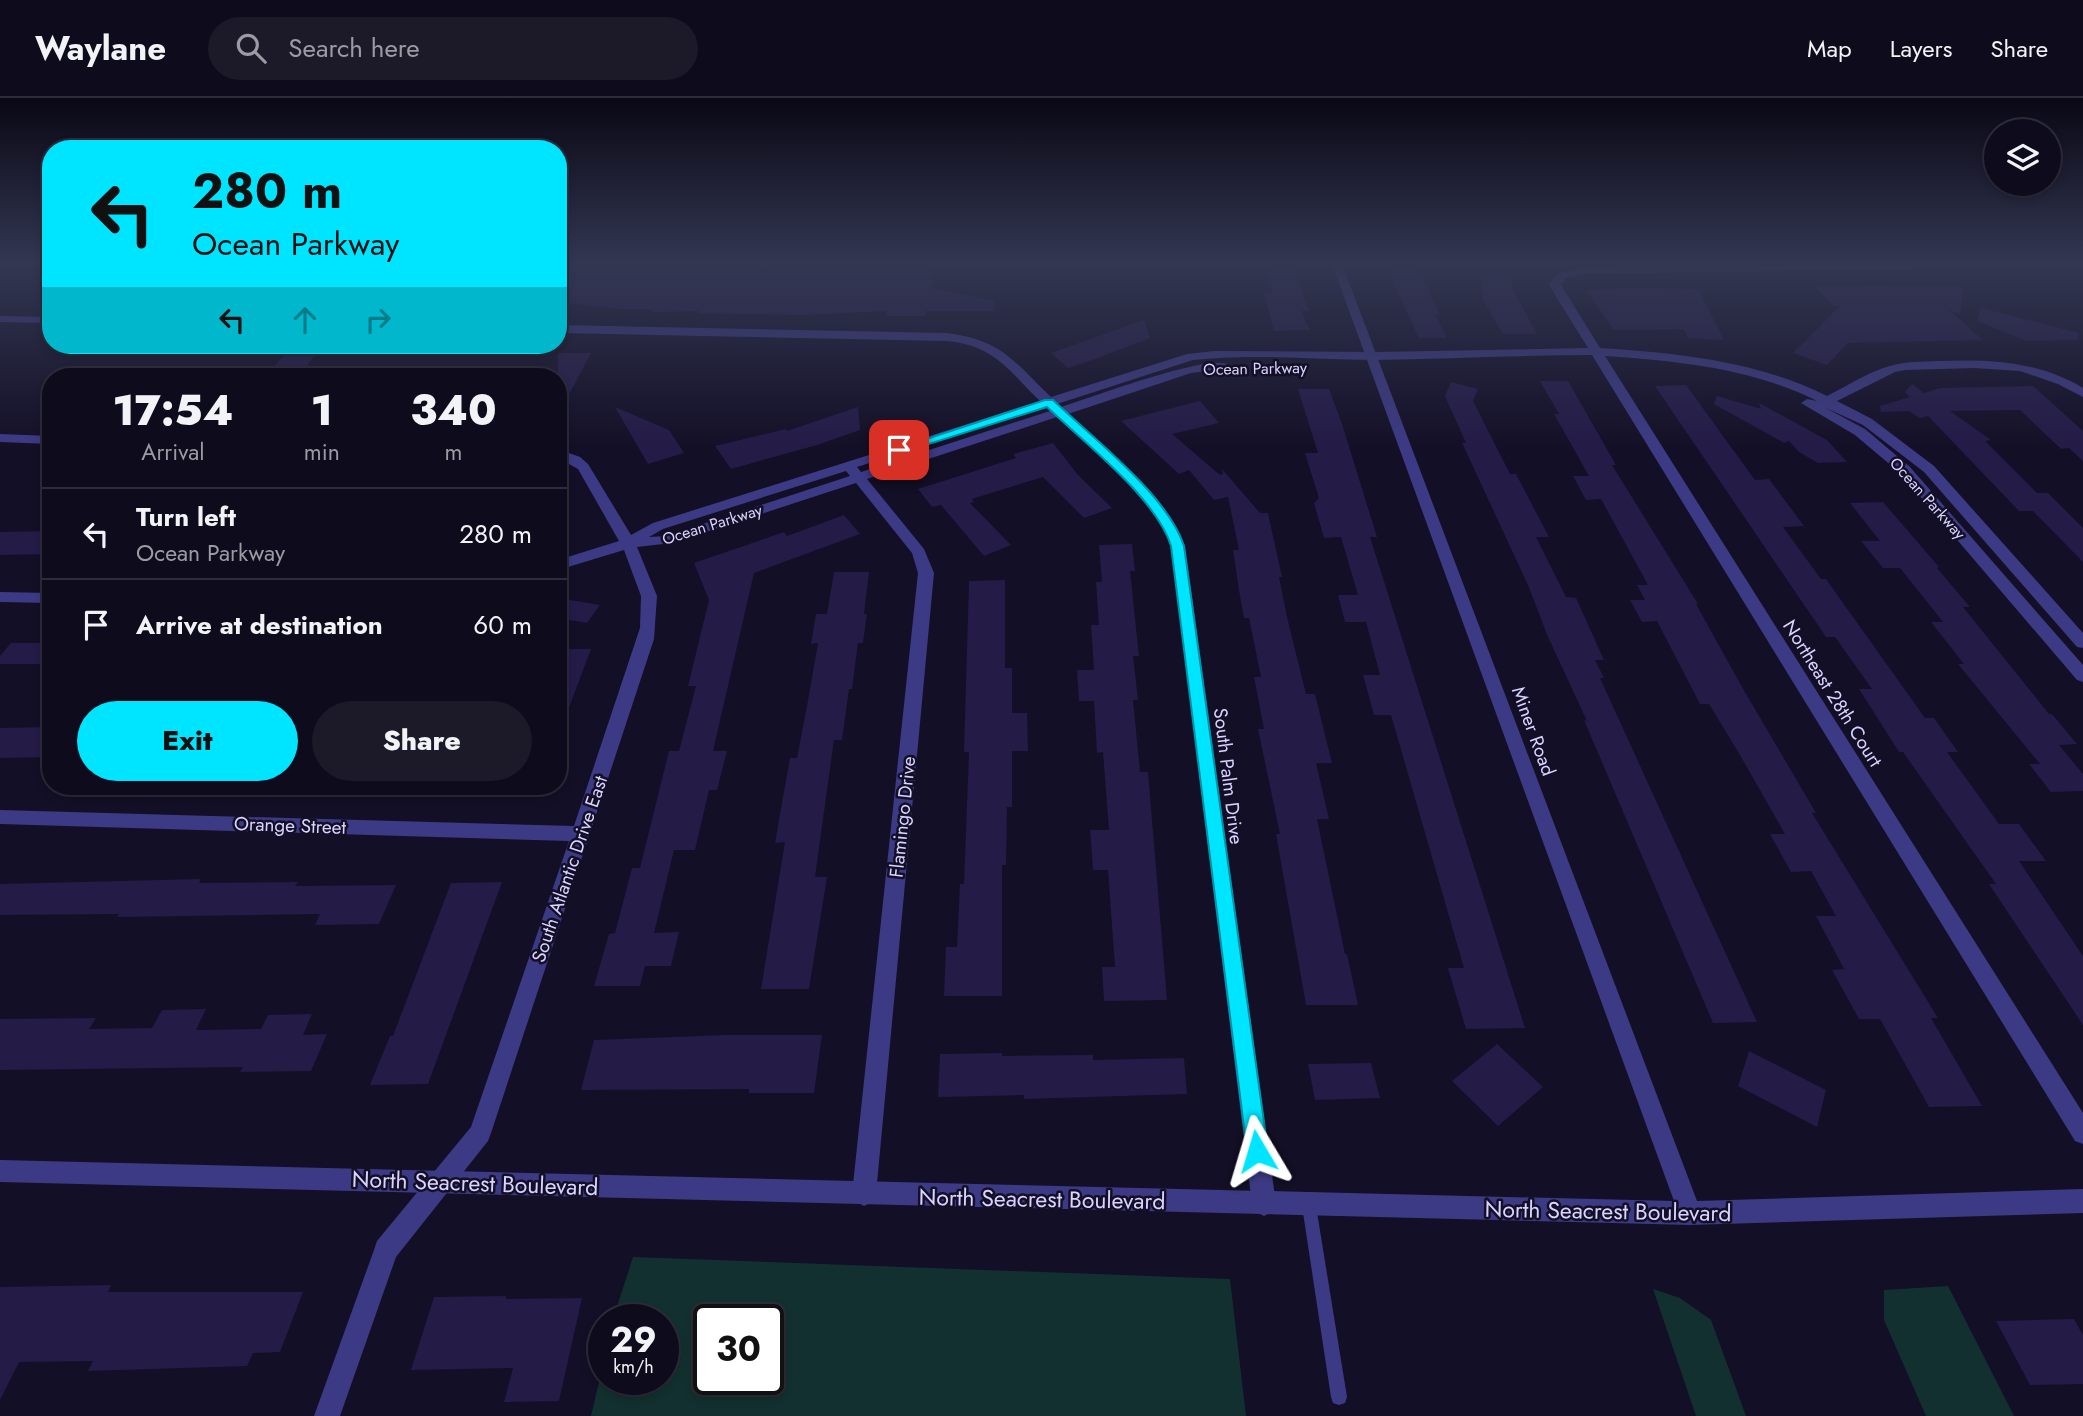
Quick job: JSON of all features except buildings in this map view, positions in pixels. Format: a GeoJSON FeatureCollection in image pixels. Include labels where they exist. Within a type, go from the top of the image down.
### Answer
{"type":"FeatureCollection","features":[{"type":"Feature","properties":{"kind":"street","name":"Miner Road"},"geometry":{"type":"LineString","coordinates":[[1360,326],[1690,1213]]}},
{"type":"Feature","properties":{"kind":"street","name":"Northeast 28th Court"},"geometry":{"type":"LineString","coordinates":[[1580,326],[2083,1133]]}},
{"type":"Feature","properties":{"kind":"street","name":"South Palm Drive"},"geometry":{"type":"LineString","coordinates":[[567,329],[961,337],[993,349],[1156,505],[1173,532],[1178,546],[1264,1204]]}},
{"type":"Feature","properties":{"kind":"street","name":"Ocean Parkway"},"geometry":{"type":"LineString","coordinates":[[567,562],[626,544],[667,540],[854,472],[1055,408],[1189,370],[1211,366],[1599,357],[1731,376],[1823,404],[1893,438],[1929,469],[2083,643]]}},
{"type":"Feature","properties":{"kind":"street"},"geometry":{"type":"LineString","coordinates":[[1823,404],[1891,369],[1905,366],[2005,365],[2047,373],[2083,393]]}},
{"type":"Feature","properties":{"kind":"street","name":"Ocean Parkway"},"geometry":{"type":"LineString","coordinates":[[1823,404],[1880,447],[1905,470],[2083,676]]}},
{"type":"Feature","properties":{"kind":"street"},"geometry":{"type":"LineString","coordinates":[[0,439],[42,440]]}},
{"type":"Feature","properties":{"kind":"street","name":"South Atlantic Drive East"},"geometry":{"type":"LineString","coordinates":[[327,1416],[386,1250],[480,1133],[646,639],[649,622],[648,593],[626,544],[583,467],[567,457]]}},
{"type":"Feature","properties":{"kind":"street","name":"Flamingo Drive"},"geometry":{"type":"LineString","coordinates":[[854,472],[919,552],[925,562],[926,573],[864,1194]]}},
{"type":"Feature","properties":{"kind":"street"},"geometry":{"type":"LineString","coordinates":[[0,597],[42,598]]}},
{"type":"Feature","properties":{"kind":"street","name":"Orange Street"},"geometry":{"type":"LineString","coordinates":[[0,817],[580,834]]}},
{"type":"Feature","properties":{"kind":"street","name":"North Seacrest Boulevard"},"geometry":{"type":"LineString","coordinates":[[0,1171],[1309,1206],[1690,1213],[2083,1201]]}},
{"type":"Feature","properties":{"kind":"lane"},"geometry":{"type":"LineString","coordinates":[[1309,1206],[1339,1397]]}},
{"type":"Feature","properties":{"kind":"green space"},"geometry":{"type":"Polygon","coordinates":[[[633,1257],[1230,1279],[1246,1416],[591,1416],[596,1395],[679,1395],[679,1304],[618,1304],[633,1257]]]}},
{"type":"Feature","properties":{"kind":"green space"},"geometry":{"type":"Polygon","coordinates":[[[1948,1286],[2014,1416],[1926,1416],[1884,1320],[1884,1290],[1948,1286]]]}},
{"type":"Feature","properties":{"kind":"green space"},"geometry":{"type":"Polygon","coordinates":[[[1653,1289],[1680,1298],[1711,1320],[1746,1416],[1696,1416],[1653,1289]]]}},
{"type":"Feature","properties":{"kind":"route"},"geometry":{"type":"LineString","coordinates":[[899,450],[1049,403],[1156,505],[1167,520],[1178,546],[1257,1151]]}}]}
